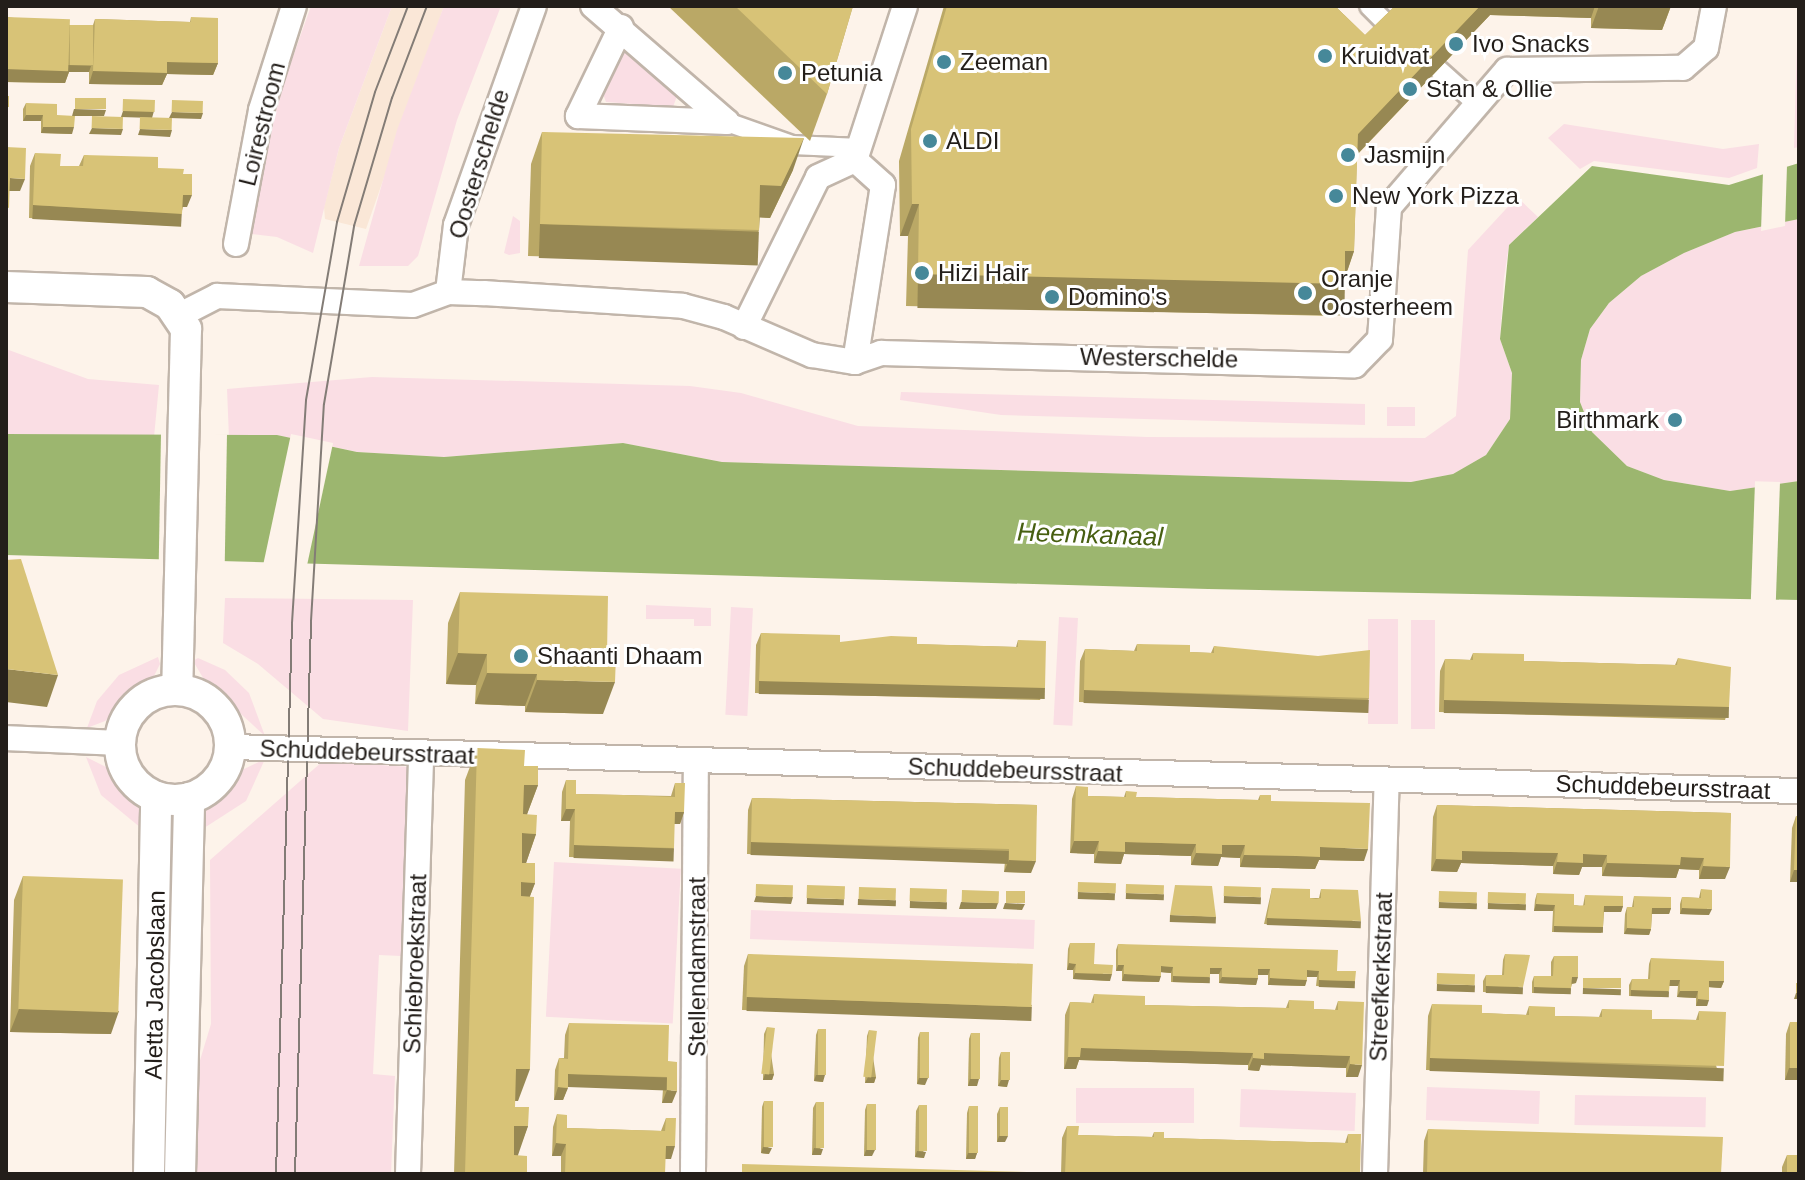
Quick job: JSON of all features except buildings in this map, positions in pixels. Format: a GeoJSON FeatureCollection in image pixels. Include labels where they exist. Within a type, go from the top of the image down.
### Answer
{"type":"FeatureCollection","features":[{"type":"Feature","properties":{"kind":"street","name":"Loirestroom"},"geometry":{"type":"LineString","coordinates":[[236,244],[261,110],[294,6]]}},
{"type":"Feature","properties":{"kind":"street","name":"Oosterschelde"},"geometry":{"type":"LineString","coordinates":[[448,292],[456,225],[534,6]]}},
{"type":"Feature","properties":{"kind":"street"},"geometry":{"type":"LineString","coordinates":[[593,6],[621,27],[727,122]]}},
{"type":"Feature","properties":{"kind":"street"},"geometry":{"type":"LineString","coordinates":[[744,327],[818,177],[858,154],[905,6]]}},
{"type":"Feature","properties":{"kind":"street"},"geometry":{"type":"LineString","coordinates":[[1369,6],[1394,31]]}},
{"type":"Feature","properties":{"kind":"street","name":"Westerschelde"},"geometry":{"type":"LineString","coordinates":[[448,292],[683,306],[812,355],[855,362],[881,353],[1355,365],[1380,339],[1389,207],[1507,70],[1683,68],[1706,48],[1714,6]]}},
{"type":"Feature","properties":{"kind":"street"},"geometry":{"type":"LineString","coordinates":[[621,27],[578,116],[727,122],[792,145],[858,154],[883,185],[855,362]]}},
{"type":"Feature","properties":{"kind":"street"},"geometry":{"type":"LineString","coordinates":[[1439,70],[1477,104]]}},
{"type":"Feature","properties":{"kind":"street"},"geometry":{"type":"LineString","coordinates":[[6,287],[147,292],[180,315],[188,348],[177,690]]}},
{"type":"Feature","properties":{"kind":"street"},"geometry":{"type":"LineString","coordinates":[[180,315],[217,296],[413,305],[448,292]]}},
{"type":"Feature","properties":{"kind":"street"},"geometry":{"type":"LineString","coordinates":[[177,690],[211,703],[226,723],[231,747],[214,785],[189,798],[156,797],[130,776],[120,743],[138,705],[177,690]]}},
{"type":"Feature","properties":{"kind":"street"},"geometry":{"type":"LineString","coordinates":[[6,738],[120,743]]}},
{"type":"Feature","properties":{"kind":"street","name":"Schuddebeursstraat"},"geometry":{"type":"LineString","coordinates":[[231,747],[1799,791]]}},
{"type":"Feature","properties":{"kind":"street","name":"Schiebroekstraat"},"geometry":{"type":"LineString","coordinates":[[408,1174],[421,753]]}},
{"type":"Feature","properties":{"kind":"street","name":"Stellendamstraat"},"geometry":{"type":"LineString","coordinates":[[693,1174],[696,761]]}},
{"type":"Feature","properties":{"kind":"street","name":"Streefkerkstraat"},"geometry":{"type":"LineString","coordinates":[[1375,1174],[1387,780]]}},
{"type":"Feature","properties":{"kind":"street","name":"Aletta Jacobslaan"},"geometry":{"type":"LineString","coordinates":[[149,1174],[156,797]]}},
{"type":"Feature","properties":{"kind":"street","name":"Aletta Jacobslaan"},"geometry":{"type":"LineString","coordinates":[[180,1174],[189,798]]}},
{"type":"Feature","properties":{"kind":"shaded area"},"geometry":{"type":"Polygon","coordinates":[[[311,6],[392,6],[339,148],[313,253],[277,237],[251,234],[269,124],[311,6]]]}},
{"type":"Feature","properties":{"kind":"shaded area"},"geometry":{"type":"Polygon","coordinates":[[[392,6],[444,6],[366,229],[325,219],[324,207],[339,148],[392,6]]]}},
{"type":"Feature","properties":{"kind":"shaded area"},"geometry":{"type":"Polygon","coordinates":[[[444,6],[501,6],[457,120],[418,256],[408,266],[359,266],[397,130],[444,6]]]}},
{"type":"Feature","properties":{"kind":"shaded area"},"geometry":{"type":"Polygon","coordinates":[[[1798,6],[1799,147],[1794,148],[1798,6]]]}},
{"type":"Feature","properties":{"kind":"shaded area"},"geometry":{"type":"Polygon","coordinates":[[[628,51],[677,96],[673,107],[606,102],[603,94],[620,54],[628,51]]]}},
{"type":"Feature","properties":{"kind":"shaded area"},"geometry":{"type":"Polygon","coordinates":[[[1564,124],[1723,149],[1759,144],[1757,168],[1729,178],[1594,161],[1580,169],[1548,138],[1564,124]]]}},
{"type":"Feature","properties":{"kind":"shaded area"},"geometry":{"type":"Polygon","coordinates":[[[1517,197],[1538,217],[1509,245],[1504,278],[1500,339],[1512,373],[1510,419],[1486,455],[1453,474],[1411,482],[722,462],[623,443],[444,457],[357,452],[277,435],[229,438],[227,389],[372,377],[690,386],[741,393],[858,426],[1147,437],[1425,438],[1456,416],[1468,250],[1517,197]]]}},
{"type":"Feature","properties":{"kind":"shaded area"},"geometry":{"type":"Polygon","coordinates":[[[513,216],[520,221],[520,253],[509,255],[504,253],[513,216]]]}},
{"type":"Feature","properties":{"kind":"shaded area"},"geometry":{"type":"Polygon","coordinates":[[[1799,219],[1799,481],[1730,491],[1664,480],[1627,466],[1592,432],[1580,402],[1581,360],[1590,329],[1609,303],[1641,276],[1684,253],[1735,232],[1799,219]]]}},
{"type":"Feature","properties":{"kind":"shaded area"},"geometry":{"type":"Polygon","coordinates":[[[6,349],[88,379],[159,385],[154,437],[6,434],[6,349]]]}},
{"type":"Feature","properties":{"kind":"shaded area"},"geometry":{"type":"Polygon","coordinates":[[[901,392],[1365,404],[1365,425],[1001,415],[900,400],[901,392]]]}},
{"type":"Feature","properties":{"kind":"shaded area"},"geometry":{"type":"Polygon","coordinates":[[[1387,407],[1415,407],[1415,426],[1387,426],[1387,407]]]}},
{"type":"Feature","properties":{"kind":"shaded area"},"geometry":{"type":"Polygon","coordinates":[[[225,598],[413,600],[408,731],[323,719],[258,664],[223,643],[225,598]]]}},
{"type":"Feature","properties":{"kind":"shaded area"},"geometry":{"type":"Polygon","coordinates":[[[646,605],[711,608],[711,626],[694,626],[694,619],[646,619],[646,605]]]}},
{"type":"Feature","properties":{"kind":"shaded area"},"geometry":{"type":"Polygon","coordinates":[[[731,607],[753,608],[747,716],[725,715],[731,607]]]}},
{"type":"Feature","properties":{"kind":"shaded area"},"geometry":{"type":"Polygon","coordinates":[[[1059,617],[1078,618],[1072,726],[1053,725],[1059,617]]]}},
{"type":"Feature","properties":{"kind":"shaded area"},"geometry":{"type":"Polygon","coordinates":[[[1368,619],[1398,619],[1398,724],[1368,724],[1368,619]]]}},
{"type":"Feature","properties":{"kind":"shaded area"},"geometry":{"type":"Polygon","coordinates":[[[1411,620],[1435,620],[1435,729],[1411,729],[1411,620]]]}},
{"type":"Feature","properties":{"kind":"shaded area"},"geometry":{"type":"Polygon","coordinates":[[[158,657],[160,664],[153,678],[105,721],[87,728],[97,701],[119,675],[158,657]]]}},
{"type":"Feature","properties":{"kind":"shaded area"},"geometry":{"type":"Polygon","coordinates":[[[198,658],[225,670],[249,693],[265,736],[205,681],[193,661],[198,658]]]}},
{"type":"Feature","properties":{"kind":"shaded area"},"geometry":{"type":"Polygon","coordinates":[[[86,757],[112,770],[143,813],[141,828],[101,795],[86,757]]]}},
{"type":"Feature","properties":{"kind":"shaded area"},"geometry":{"type":"Polygon","coordinates":[[[265,759],[246,801],[201,830],[197,824],[211,803],[242,770],[265,759]]]}},
{"type":"Feature","properties":{"kind":"shaded area"},"geometry":{"type":"Polygon","coordinates":[[[323,761],[409,767],[401,956],[379,955],[373,1074],[395,1076],[391,1174],[192,1174],[194,1080],[211,1024],[210,860],[323,761]]]}},
{"type":"Feature","properties":{"kind":"shaded area"},"geometry":{"type":"Polygon","coordinates":[[[554,862],[681,869],[673,1023],[546,1017],[554,862]]]}},
{"type":"Feature","properties":{"kind":"shaded area"},"geometry":{"type":"Polygon","coordinates":[[[751,910],[1035,920],[1034,949],[750,939],[751,910]]]}},
{"type":"Feature","properties":{"kind":"shaded area"},"geometry":{"type":"Polygon","coordinates":[[[1427,1087],[1540,1091],[1539,1124],[1426,1120],[1427,1087]]]}},
{"type":"Feature","properties":{"kind":"shaded area"},"geometry":{"type":"Polygon","coordinates":[[[1076,1088],[1194,1088],[1194,1123],[1076,1123],[1076,1088]]]}},
{"type":"Feature","properties":{"kind":"shaded area"},"geometry":{"type":"Polygon","coordinates":[[[1241,1089],[1356,1093],[1355,1131],[1240,1127],[1241,1089]]]}},
{"type":"Feature","properties":{"kind":"shaded area"},"geometry":{"type":"Polygon","coordinates":[[[1575,1095],[1706,1097],[1705,1127],[1574,1125],[1575,1095]]]}},
{"type":"Feature","properties":{"kind":"water","name":"Heemkanaal"},"geometry":{"type":"Polygon","coordinates":[[[1799,163],[1799,219],[1735,232],[1684,253],[1641,276],[1609,303],[1590,329],[1581,360],[1580,402],[1592,432],[1627,466],[1664,480],[1730,491],[1799,481],[1799,600],[1208,589],[6,555],[6,434],[277,435],[357,452],[444,457],[623,443],[722,462],[1411,482],[1453,474],[1486,455],[1510,419],[1512,373],[1500,339],[1509,245],[1592,166],[1729,185],[1799,163]]]}},
{"type":"Feature","properties":{"kind":"pier"},"geometry":{"type":"Polygon","coordinates":[[[1787,166],[1785,226],[1761,231],[1763,172],[1787,166]]]}},
{"type":"Feature","properties":{"kind":"pier"},"geometry":{"type":"Polygon","coordinates":[[[161,433],[227,434],[225,564],[159,563],[161,433]]]}},
{"type":"Feature","properties":{"kind":"pier"},"geometry":{"type":"Polygon","coordinates":[[[291,434],[333,443],[306,572],[264,563],[291,434]]]}},
{"type":"Feature","properties":{"kind":"pier"},"geometry":{"type":"Polygon","coordinates":[[[1755,481],[1780,482],[1776,604],[1751,603],[1755,481]]]}},
{"type":"Feature","properties":{"kind":"tram line"},"geometry":{"type":"LineString","coordinates":[[276,1174],[292,623],[306,400],[337,222],[375,92],[408,6]]}},
{"type":"Feature","properties":{"kind":"tram line"},"geometry":{"type":"LineString","coordinates":[[295,1174],[311,621],[324,404],[354,226],[392,98],[427,6]]}},
{"type":"Feature","properties":{"kind":"place","name":"Ivo Snacks"},"geometry":{"type":"Point","coordinates":[1456,44]}},
{"type":"Feature","properties":{"kind":"place","name":"Kruidvat"},"geometry":{"type":"Point","coordinates":[1325,56]}},
{"type":"Feature","properties":{"kind":"place","name":"Zeeman"},"geometry":{"type":"Point","coordinates":[944,62]}},
{"type":"Feature","properties":{"kind":"place","name":"Petunia"},"geometry":{"type":"Point","coordinates":[785,73]}},
{"type":"Feature","properties":{"kind":"place","name":"Stan & Ollie"},"geometry":{"type":"Point","coordinates":[1410,89]}},
{"type":"Feature","properties":{"kind":"place","name":"ALDI"},"geometry":{"type":"Point","coordinates":[930,141]}},
{"type":"Feature","properties":{"kind":"place","name":"Jasmijn"},"geometry":{"type":"Point","coordinates":[1348,155]}},
{"type":"Feature","properties":{"kind":"place","name":"New York Pizza"},"geometry":{"type":"Point","coordinates":[1336,196]}},
{"type":"Feature","properties":{"kind":"place","name":"Hizi Hair"},"geometry":{"type":"Point","coordinates":[922,273]}},
{"type":"Feature","properties":{"kind":"place","name":"Oranje Oosterheem"},"geometry":{"type":"Point","coordinates":[1305,293]}},
{"type":"Feature","properties":{"kind":"place","name":"Domino's"},"geometry":{"type":"Point","coordinates":[1052,297]}},
{"type":"Feature","properties":{"kind":"place","name":"Birthmark"},"geometry":{"type":"Point","coordinates":[1675,420]}},
{"type":"Feature","properties":{"kind":"place","name":"Shaanti Dhaam"},"geometry":{"type":"Point","coordinates":[521,656]}}]}
